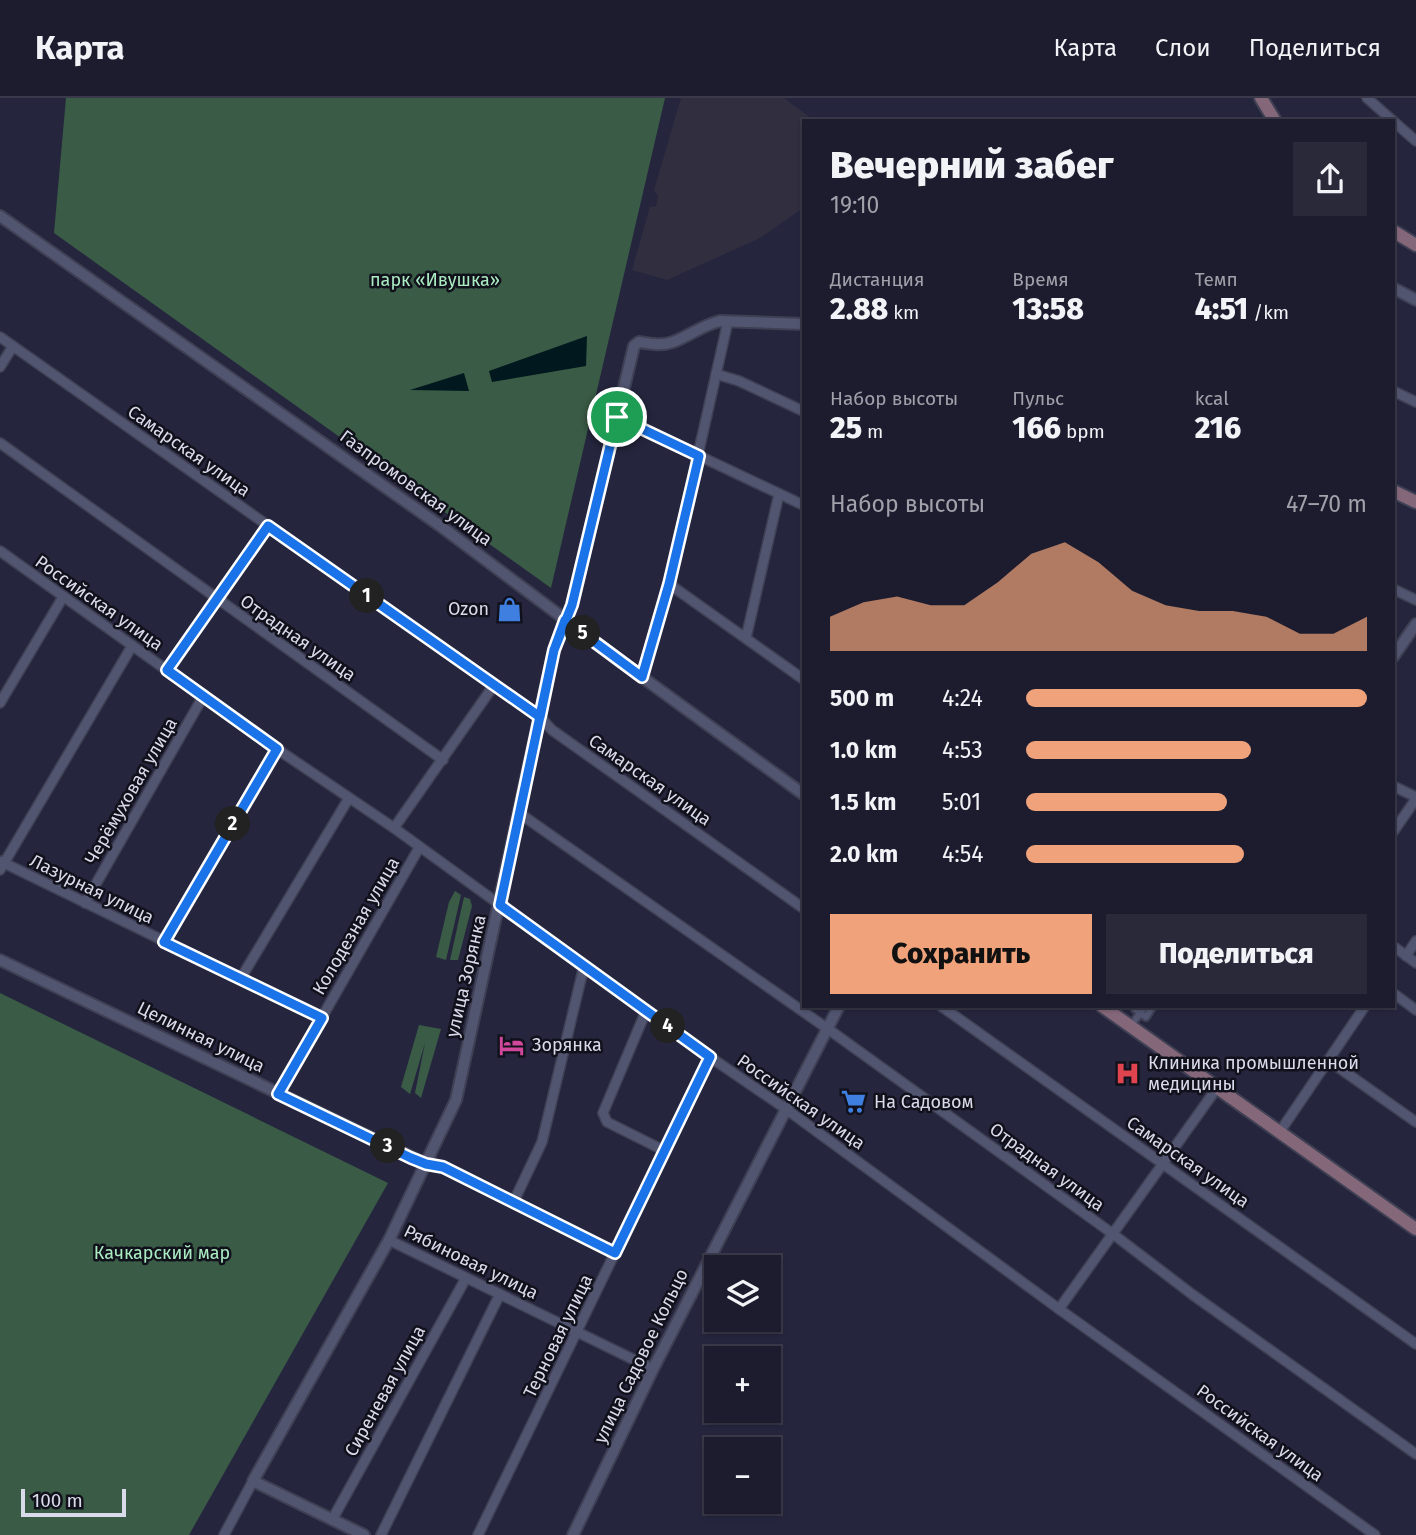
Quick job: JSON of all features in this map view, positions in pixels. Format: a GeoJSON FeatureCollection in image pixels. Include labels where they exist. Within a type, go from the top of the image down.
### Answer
{"type":"FeatureCollection","features":[{"type":"Feature","properties":{"kind":"main road"},"geometry":{"type":"LineString","coordinates":[[1261,98],[1274,119]]}},
{"type":"Feature","properties":{"kind":"main road"},"geometry":{"type":"LineString","coordinates":[[1395,232],[1416,244]]}},
{"type":"Feature","properties":{"kind":"main road"},"geometry":{"type":"LineString","coordinates":[[1395,492],[1416,502]]}},
{"type":"Feature","properties":{"kind":"main road"},"geometry":{"type":"LineString","coordinates":[[1105,1008],[1416,1230]]}},
{"type":"Feature","properties":{"kind":"street"},"geometry":{"type":"LineString","coordinates":[[1367,98],[1391,119]]}},
{"type":"Feature","properties":{"kind":"street"},"geometry":{"type":"LineString","coordinates":[[1395,123],[1416,141]]}},
{"type":"Feature","properties":{"kind":"street","name":"Газпромовская улица"},"geometry":{"type":"LineString","coordinates":[[1,217],[439,525],[802,793]]}},
{"type":"Feature","properties":{"kind":"street"},"geometry":{"type":"LineString","coordinates":[[1395,289],[1416,299]]}},
{"type":"Feature","properties":{"kind":"street"},"geometry":{"type":"LineString","coordinates":[[642,677],[669,584],[728,321],[802,324]]}},
{"type":"Feature","properties":{"kind":"street","name":"улица Зорянка"},"geometry":{"type":"LineString","coordinates":[[224,1535],[389,1240],[456,1100],[554,650],[572,605],[634,346],[639,342],[658,345],[673,342],[712,322],[728,321]]}},
{"type":"Feature","properties":{"kind":"street","name":"Самарская улица"},"geometry":{"type":"LineString","coordinates":[[0,337],[540,717],[552,730],[802,907]]}},
{"type":"Feature","properties":{"kind":"street"},"geometry":{"type":"LineString","coordinates":[[0,367],[13,346]]}},
{"type":"Feature","properties":{"kind":"street"},"geometry":{"type":"LineString","coordinates":[[716,374],[739,381],[802,411]]}},
{"type":"Feature","properties":{"kind":"street"},"geometry":{"type":"LineString","coordinates":[[1395,392],[1416,402]]}},
{"type":"Feature","properties":{"kind":"street"},"geometry":{"type":"LineString","coordinates":[[617,417],[802,505]]}},
{"type":"Feature","properties":{"kind":"street","name":"Отрадная улица"},"geometry":{"type":"LineString","coordinates":[[0,443],[443,760]]}},
{"type":"Feature","properties":{"kind":"street"},"geometry":{"type":"LineString","coordinates":[[746,638],[779,494]]}},
{"type":"Feature","properties":{"kind":"street"},"geometry":{"type":"LineString","coordinates":[[167,670],[268,526]]}},
{"type":"Feature","properties":{"kind":"street","name":"Российская улица"},"geometry":{"type":"LineString","coordinates":[[0,551],[277,749],[394,828],[1376,1535]]}},
{"type":"Feature","properties":{"kind":"street"},"geometry":{"type":"LineString","coordinates":[[669,584],[802,678]]}},
{"type":"Feature","properties":{"kind":"street"},"geometry":{"type":"LineString","coordinates":[[1395,590],[1416,600]]}},
{"type":"Feature","properties":{"kind":"street"},"geometry":{"type":"LineString","coordinates":[[0,703],[63,597]]}},
{"type":"Feature","properties":{"kind":"street"},"geometry":{"type":"LineString","coordinates":[[1395,654],[1416,624]]}},
{"type":"Feature","properties":{"kind":"street"},"geometry":{"type":"LineString","coordinates":[[1,865],[132,646]]}},
{"type":"Feature","properties":{"kind":"street"},"geometry":{"type":"LineString","coordinates":[[394,828],[494,685]]}},
{"type":"Feature","properties":{"kind":"street","name":"Черёмуховая улица"},"geometry":{"type":"LineString","coordinates":[[85,903],[204,695]]}},
{"type":"Feature","properties":{"kind":"street"},"geometry":{"type":"LineString","coordinates":[[164,942],[277,749]]}},
{"type":"Feature","properties":{"kind":"street"},"geometry":{"type":"LineString","coordinates":[[1395,787],[1416,798],[1395,829]]}},
{"type":"Feature","properties":{"kind":"street"},"geometry":{"type":"LineString","coordinates":[[241,978],[349,798]]}},
{"type":"Feature","properties":{"kind":"street","name":"Отрадная улица"},"geometry":{"type":"LineString","coordinates":[[519,813],[828,1029],[1416,1454]]}},
{"type":"Feature","properties":{"kind":"street","name":"Колодезная улица"},"geometry":{"type":"LineString","coordinates":[[278,1094],[419,848]]}},
{"type":"Feature","properties":{"kind":"street","name":"Лазурная улица"},"geometry":{"type":"LineString","coordinates":[[1,865],[322,1018]]}},
{"type":"Feature","properties":{"kind":"street"},"geometry":{"type":"LineString","coordinates":[[1406,956],[1416,941]]}},
{"type":"Feature","properties":{"kind":"street"},"geometry":{"type":"LineString","coordinates":[[1395,948],[1416,963]]}},
{"type":"Feature","properties":{"kind":"street","name":"Целинная улица"},"geometry":{"type":"LineString","coordinates":[[0,960],[426,1164],[443,1167],[615,1253]]}},
{"type":"Feature","properties":{"kind":"street"},"geometry":{"type":"LineString","coordinates":[[513,1201],[542,1142],[584,967]]}},
{"type":"Feature","properties":{"kind":"street"},"geometry":{"type":"LineString","coordinates":[[1395,994],[1416,1010]]}},
{"type":"Feature","properties":{"kind":"street","name":"улица Садовое Кольцо"},"geometry":{"type":"LineString","coordinates":[[573,1535],[653,1369],[838,1008]]}},
{"type":"Feature","properties":{"kind":"street","name":"Самарская улица"},"geometry":{"type":"LineString","coordinates":[[944,1008],[1416,1344]]}},
{"type":"Feature","properties":{"kind":"street"},"geometry":{"type":"LineString","coordinates":[[1279,1133],[1364,1008]]}},
{"type":"Feature","properties":{"kind":"street"},"geometry":{"type":"LineString","coordinates":[[1131,1026],[1139,1010]]}},
{"type":"Feature","properties":{"kind":"street"},"geometry":{"type":"LineString","coordinates":[[646,1011],[603,1113],[607,1122],[665,1151]]}},
{"type":"Feature","properties":{"kind":"street","name":"Терновая улица"},"geometry":{"type":"LineString","coordinates":[[478,1535],[710,1057]]}},
{"type":"Feature","properties":{"kind":"street"},"geometry":{"type":"LineString","coordinates":[[1328,1060],[1416,1122]]}},
{"type":"Feature","properties":{"kind":"street"},"geometry":{"type":"LineString","coordinates":[[1059,1308],[1217,1088]]}},
{"type":"Feature","properties":{"kind":"street","name":"Рябиновая улица"},"geometry":{"type":"LineString","coordinates":[[389,1240],[653,1369]]}},
{"type":"Feature","properties":{"kind":"street","name":"Сиреневая улица"},"geometry":{"type":"LineString","coordinates":[[332,1520],[466,1278]]}},
{"type":"Feature","properties":{"kind":"street"},"geometry":{"type":"LineString","coordinates":[[381,1535],[500,1294]]}},
{"type":"Feature","properties":{"kind":"street"},"geometry":{"type":"LineString","coordinates":[[253,1482],[364,1535]]}},
{"type":"Feature","properties":{"kind":"shaded area"},"geometry":{"type":"Polygon","coordinates":[[[681,98],[784,98],[812,119],[802,119],[802,209],[760,238],[667,280],[632,270],[650,207],[656,206],[658,197],[654,190],[681,98]]]}},
{"type":"Feature","properties":{"kind":"green space","name":"парк «Ивушка»"},"geometry":{"type":"Polygon","coordinates":[[[66,98],[665,98],[551,588],[54,233],[66,98]]]}},
{"type":"Feature","properties":{"kind":"green space"},"geometry":{"type":"Polygon","coordinates":[[[455,891],[461,895],[446,960],[436,957],[449,902],[455,891]]]}},
{"type":"Feature","properties":{"kind":"green space"},"geometry":{"type":"Polygon","coordinates":[[[464,897],[470,899],[472,906],[458,960],[450,960],[464,897]]]}},
{"type":"Feature","properties":{"kind":"green space","name":"Качкарский мар"},"geometry":{"type":"Polygon","coordinates":[[[0,993],[388,1183],[189,1535],[0,1535],[0,993]]]}},
{"type":"Feature","properties":{"kind":"green space"},"geometry":{"type":"Polygon","coordinates":[[[419,1025],[441,1029],[421,1098],[415,1093],[425,1043],[410,1094],[401,1087],[419,1025]]]}},
{"type":"Feature","properties":{"kind":"water"},"geometry":{"type":"Polygon","coordinates":[[[587,336],[586,366],[492,382],[489,371],[587,336]]]}},
{"type":"Feature","properties":{"kind":"water"},"geometry":{"type":"Polygon","coordinates":[[[464,373],[469,391],[410,390],[464,373]]]}},
{"type":"Feature","properties":{"kind":"place","name":"Ozon"},"geometry":{"type":"Point","coordinates":[509,609]}},
{"type":"Feature","properties":{"kind":"place","name":"Зорянка"},"geometry":{"type":"Point","coordinates":[512,1045]}},
{"type":"Feature","properties":{"kind":"place","name":"Клиника промышленной медицины"},"geometry":{"type":"Point","coordinates":[1128,1073]}},
{"type":"Feature","properties":{"kind":"place","name":"На Садовом"},"geometry":{"type":"Point","coordinates":[854,1102]}},
{"type":"Feature","properties":{"kind":"route"},"geometry":{"type":"LineString","coordinates":[[617,417],[572,605],[565,620],[554,650],[540,717],[268,526],[167,670],[277,749],[164,942],[322,1018],[278,1094],[411,1158],[443,1167],[615,1253],[710,1057],[500,905],[519,813],[540,717],[554,650],[565,620],[642,677],[669,584],[699,456],[617,417]]}}]}
